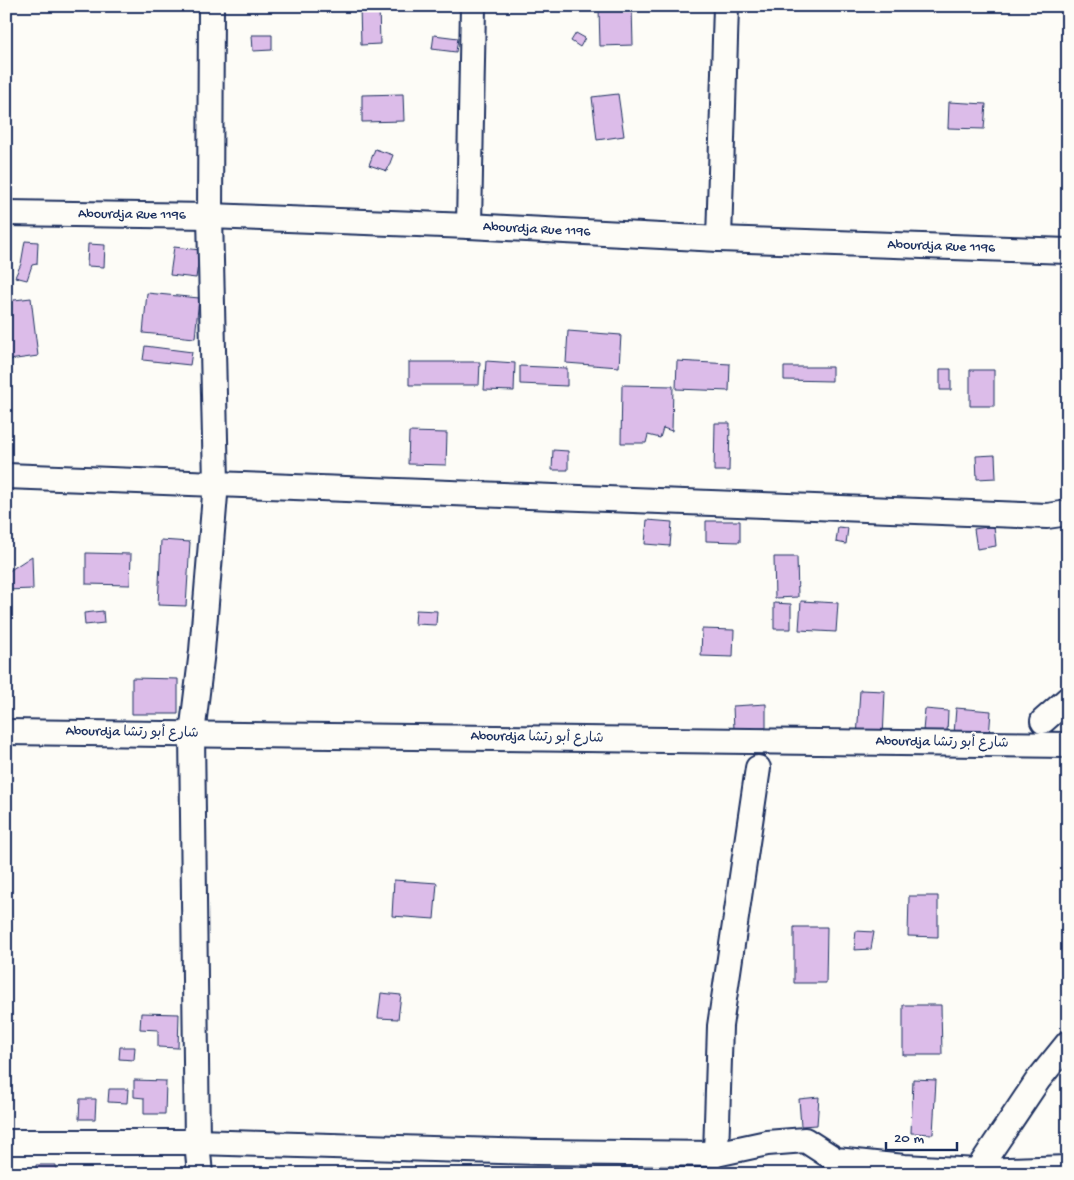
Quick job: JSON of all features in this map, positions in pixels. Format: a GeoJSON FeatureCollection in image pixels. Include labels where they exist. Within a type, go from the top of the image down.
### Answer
{"type":"FeatureCollection","features":[{"type":"Feature","properties":{"kind":"street"},"geometry":{"type":"LineString","coordinates":[[200,1174],[192,734],[202,650],[216,483],[210,216],[211,6]]}},
{"type":"Feature","properties":{"kind":"street"},"geometry":{"type":"LineString","coordinates":[[469,226],[473,6]]}},
{"type":"Feature","properties":{"kind":"street"},"geometry":{"type":"LineString","coordinates":[[719,239],[726,6]]}},
{"type":"Feature","properties":{"kind":"street","name":"Abourdja Rue 1196"},"geometry":{"type":"LineString","coordinates":[[6,212],[210,216],[469,226],[719,239],[1068,251]]}},
{"type":"Feature","properties":{"kind":"street"},"geometry":{"type":"LineString","coordinates":[[6,476],[1061,517]]}},
{"type":"Feature","properties":{"kind":"street"},"geometry":{"type":"LineString","coordinates":[[1043,720],[1068,699]]}},
{"type":"Feature","properties":{"kind":"street","name":"Abourdja شارع أبو رتشا"},"geometry":{"type":"LineString","coordinates":[[6,732],[1068,745]]}},
{"type":"Feature","properties":{"kind":"street"},"geometry":{"type":"LineString","coordinates":[[716,1154],[720,1026],[758,768]]}},
{"type":"Feature","properties":{"kind":"street"},"geometry":{"type":"LineString","coordinates":[[978,1171],[1038,1080],[1068,1044]]}},
{"type":"Feature","properties":{"kind":"street"},"geometry":{"type":"LineString","coordinates":[[6,1142],[198,1142],[537,1152],[716,1154],[767,1143],[805,1140],[836,1160],[904,1167],[978,1171],[1058,1170]]}},
{"type":"Feature","properties":{"kind":"building"},"geometry":{"type":"Polygon","coordinates":[[[379,6],[380,44],[361,45],[360,7],[379,6]]]}},
{"type":"Feature","properties":{"kind":"building"},"geometry":{"type":"Polygon","coordinates":[[[632,7],[633,45],[600,46],[599,8],[632,7]]]}},
{"type":"Feature","properties":{"kind":"building"},"geometry":{"type":"Polygon","coordinates":[[[576,33],[585,38],[580,47],[571,41],[576,33]]]}},
{"type":"Feature","properties":{"kind":"building"},"geometry":{"type":"Polygon","coordinates":[[[252,35],[272,35],[272,50],[253,51],[252,35]]]}},
{"type":"Feature","properties":{"kind":"building"},"geometry":{"type":"Polygon","coordinates":[[[434,35],[458,38],[456,52],[432,49],[434,35]]]}},
{"type":"Feature","properties":{"kind":"building"},"geometry":{"type":"Polygon","coordinates":[[[403,94],[404,121],[362,122],[362,95],[403,94]]]}},
{"type":"Feature","properties":{"kind":"building"},"geometry":{"type":"Polygon","coordinates":[[[618,94],[624,136],[597,140],[592,97],[618,94]]]}},
{"type":"Feature","properties":{"kind":"building"},"geometry":{"type":"Polygon","coordinates":[[[949,102],[986,104],[984,129],[948,128],[949,102]]]}},
{"type":"Feature","properties":{"kind":"building"},"geometry":{"type":"Polygon","coordinates":[[[375,149],[393,155],[387,171],[369,165],[375,149]]]}},
{"type":"Feature","properties":{"kind":"building"},"geometry":{"type":"Polygon","coordinates":[[[25,241],[38,242],[37,264],[32,265],[27,280],[15,277],[21,264],[25,241]]]}},
{"type":"Feature","properties":{"kind":"building"},"geometry":{"type":"Polygon","coordinates":[[[88,244],[105,245],[104,267],[87,266],[88,244]]]}},
{"type":"Feature","properties":{"kind":"building"},"geometry":{"type":"Polygon","coordinates":[[[174,247],[200,250],[196,278],[170,275],[174,247]]]}},
{"type":"Feature","properties":{"kind":"building"},"geometry":{"type":"Polygon","coordinates":[[[147,293],[199,298],[195,338],[143,333],[147,293]]]}},
{"type":"Feature","properties":{"kind":"building"},"geometry":{"type":"Polygon","coordinates":[[[31,298],[38,356],[9,360],[6,338],[6,301],[31,298]]]}},
{"type":"Feature","properties":{"kind":"building"},"geometry":{"type":"Polygon","coordinates":[[[568,331],[621,335],[619,367],[566,363],[568,331]]]}},
{"type":"Feature","properties":{"kind":"building"},"geometry":{"type":"Polygon","coordinates":[[[145,346],[192,352],[190,365],[143,360],[145,346]]]}},
{"type":"Feature","properties":{"kind":"building"},"geometry":{"type":"Polygon","coordinates":[[[486,361],[515,363],[514,391],[484,390],[486,361]]]}},
{"type":"Feature","properties":{"kind":"building"},"geometry":{"type":"Polygon","coordinates":[[[677,361],[730,364],[729,391],[676,389],[677,361]]]}},
{"type":"Feature","properties":{"kind":"building"},"geometry":{"type":"Polygon","coordinates":[[[409,362],[480,362],[479,385],[409,385],[409,362]]]}},
{"type":"Feature","properties":{"kind":"building"},"geometry":{"type":"Polygon","coordinates":[[[520,366],[567,368],[567,386],[520,384],[520,366]]]}},
{"type":"Feature","properties":{"kind":"building"},"geometry":{"type":"Polygon","coordinates":[[[784,367],[832,367],[832,381],[784,380],[784,367]]]}},
{"type":"Feature","properties":{"kind":"building"},"geometry":{"type":"Polygon","coordinates":[[[940,369],[951,369],[951,390],[940,390],[940,369]]]}},
{"type":"Feature","properties":{"kind":"building"},"geometry":{"type":"Polygon","coordinates":[[[970,370],[994,370],[994,406],[970,406],[970,370]]]}},
{"type":"Feature","properties":{"kind":"building"},"geometry":{"type":"Polygon","coordinates":[[[622,385],[673,386],[672,431],[663,428],[660,438],[648,435],[646,443],[621,443],[622,385]]]}},
{"type":"Feature","properties":{"kind":"building"},"geometry":{"type":"Polygon","coordinates":[[[715,423],[730,423],[729,471],[714,471],[715,423]]]}},
{"type":"Feature","properties":{"kind":"building"},"geometry":{"type":"Polygon","coordinates":[[[409,432],[447,433],[446,465],[408,464],[409,432]]]}},
{"type":"Feature","properties":{"kind":"building"},"geometry":{"type":"Polygon","coordinates":[[[553,450],[568,451],[568,470],[552,470],[553,450]]]}},
{"type":"Feature","properties":{"kind":"building"},"geometry":{"type":"Polygon","coordinates":[[[995,455],[996,478],[977,479],[976,456],[995,455]]]}},
{"type":"Feature","properties":{"kind":"building"},"geometry":{"type":"Polygon","coordinates":[[[647,520],[672,522],[670,546],[645,544],[647,520]]]}},
{"type":"Feature","properties":{"kind":"building"},"geometry":{"type":"Polygon","coordinates":[[[706,521],[740,521],[740,542],[706,541],[706,521]]]}},
{"type":"Feature","properties":{"kind":"building"},"geometry":{"type":"Polygon","coordinates":[[[994,526],[996,546],[977,549],[974,529],[994,526]]]}},
{"type":"Feature","properties":{"kind":"building"},"geometry":{"type":"Polygon","coordinates":[[[838,527],[848,528],[846,544],[836,542],[838,527]]]}},
{"type":"Feature","properties":{"kind":"building"},"geometry":{"type":"Polygon","coordinates":[[[161,540],[190,542],[186,606],[158,605],[161,540]]]}},
{"type":"Feature","properties":{"kind":"building"},"geometry":{"type":"Polygon","coordinates":[[[86,553],[131,554],[130,585],[86,584],[86,553]]]}},
{"type":"Feature","properties":{"kind":"building"},"geometry":{"type":"Polygon","coordinates":[[[32,556],[33,589],[6,590],[6,573],[32,556]]]}},
{"type":"Feature","properties":{"kind":"building"},"geometry":{"type":"Polygon","coordinates":[[[774,557],[797,557],[798,597],[775,598],[774,557]]]}},
{"type":"Feature","properties":{"kind":"building"},"geometry":{"type":"Polygon","coordinates":[[[801,601],[838,603],[836,632],[799,630],[801,601]]]}},
{"type":"Feature","properties":{"kind":"building"},"geometry":{"type":"Polygon","coordinates":[[[774,603],[791,604],[791,629],[774,629],[774,603]]]}},
{"type":"Feature","properties":{"kind":"building"},"geometry":{"type":"Polygon","coordinates":[[[416,610],[437,611],[436,625],[415,624],[416,610]]]}},
{"type":"Feature","properties":{"kind":"building"},"geometry":{"type":"Polygon","coordinates":[[[103,611],[104,623],[85,625],[84,613],[103,611]]]}},
{"type":"Feature","properties":{"kind":"building"},"geometry":{"type":"Polygon","coordinates":[[[702,629],[734,630],[733,657],[701,656],[702,629]]]}},
{"type":"Feature","properties":{"kind":"building"},"geometry":{"type":"Polygon","coordinates":[[[132,678],[178,679],[178,714],[132,714],[132,678]]]}},
{"type":"Feature","properties":{"kind":"building"},"geometry":{"type":"Polygon","coordinates":[[[860,690],[885,691],[883,739],[857,738],[860,690]]]}},
{"type":"Feature","properties":{"kind":"building"},"geometry":{"type":"Polygon","coordinates":[[[766,704],[766,728],[734,730],[733,706],[766,704]]]}},
{"type":"Feature","properties":{"kind":"building"},"geometry":{"type":"Polygon","coordinates":[[[956,708],[991,711],[989,737],[954,734],[956,708]]]}},
{"type":"Feature","properties":{"kind":"building"},"geometry":{"type":"Polygon","coordinates":[[[925,709],[948,711],[947,733],[923,731],[925,709]]]}},
{"type":"Feature","properties":{"kind":"building"},"geometry":{"type":"Polygon","coordinates":[[[394,880],[437,883],[434,919],[392,916],[394,880]]]}},
{"type":"Feature","properties":{"kind":"building"},"geometry":{"type":"Polygon","coordinates":[[[909,896],[938,896],[938,937],[908,936],[909,896]]]}},
{"type":"Feature","properties":{"kind":"building"},"geometry":{"type":"Polygon","coordinates":[[[794,927],[827,927],[826,983],[794,983],[794,927]]]}},
{"type":"Feature","properties":{"kind":"building"},"geometry":{"type":"Polygon","coordinates":[[[856,931],[874,932],[871,949],[854,950],[856,931]]]}},
{"type":"Feature","properties":{"kind":"building"},"geometry":{"type":"Polygon","coordinates":[[[381,993],[401,995],[398,1019],[378,1018],[381,993]]]}},
{"type":"Feature","properties":{"kind":"building"},"geometry":{"type":"Polygon","coordinates":[[[903,1005],[941,1005],[942,1055],[903,1055],[903,1005]]]}},
{"type":"Feature","properties":{"kind":"building"},"geometry":{"type":"Polygon","coordinates":[[[141,1013],[179,1014],[178,1048],[158,1047],[158,1030],[140,1029],[141,1013]]]}},
{"type":"Feature","properties":{"kind":"building"},"geometry":{"type":"Polygon","coordinates":[[[120,1047],[135,1047],[134,1060],[119,1059],[120,1047]]]}},
{"type":"Feature","properties":{"kind":"building"},"geometry":{"type":"Polygon","coordinates":[[[913,1079],[936,1080],[933,1134],[911,1133],[913,1079]]]}},
{"type":"Feature","properties":{"kind":"building"},"geometry":{"type":"Polygon","coordinates":[[[134,1080],[166,1081],[165,1114],[144,1114],[144,1098],[134,1097],[134,1080]]]}},
{"type":"Feature","properties":{"kind":"building"},"geometry":{"type":"Polygon","coordinates":[[[109,1089],[128,1089],[127,1103],[108,1102],[109,1089]]]}},
{"type":"Feature","properties":{"kind":"building"},"geometry":{"type":"Polygon","coordinates":[[[819,1097],[817,1125],[801,1126],[799,1099],[819,1097]]]}},
{"type":"Feature","properties":{"kind":"building"},"geometry":{"type":"Polygon","coordinates":[[[80,1099],[96,1099],[95,1119],[79,1119],[80,1099]]]}},
{"type":"Feature","properties":{"kind":"building"},"geometry":{"type":"Polygon","coordinates":[[[36,1165],[56,1165],[56,1174],[36,1174],[36,1165]]]}}]}
